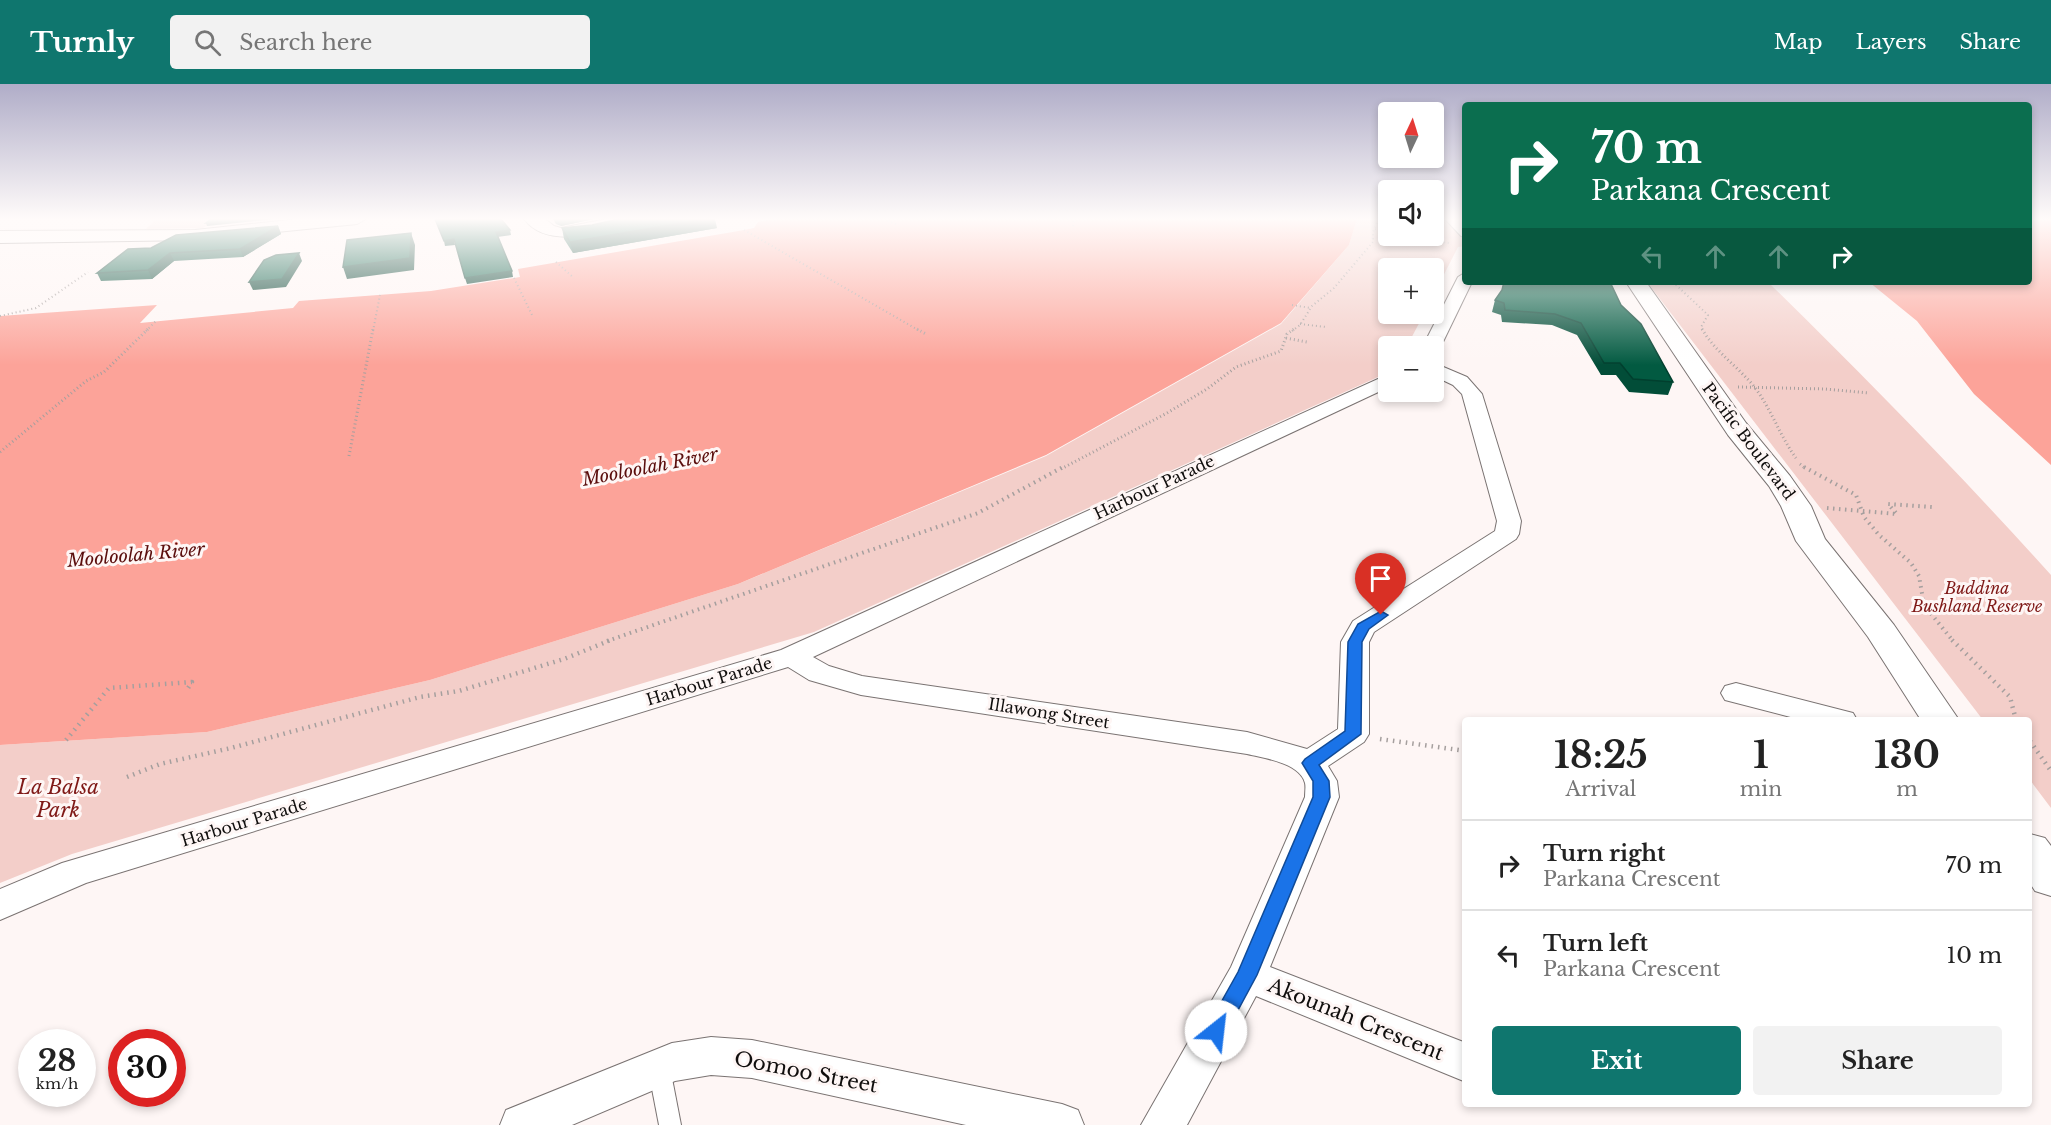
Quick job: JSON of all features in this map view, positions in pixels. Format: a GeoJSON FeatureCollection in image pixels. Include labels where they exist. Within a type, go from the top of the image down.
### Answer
{"type":"FeatureCollection","features":[{"type":"Feature","properties":{"kind":"street"},"geometry":{"type":"LineString","coordinates":[[1437,336],[1462,285]]}},
{"type":"Feature","properties":{"kind":"street","name":"Pacific Boulevard"},"geometry":{"type":"LineString","coordinates":[[1638,285],[1737,429],[1796,506],[1811,541],[1881,632],[1938,717]]}},
{"type":"Feature","properties":{"kind":"street"},"geometry":{"type":"LineString","coordinates":[[1163,1125],[1247,975],[1322,797],[1321,781],[1310,763],[1353,734],[1355,642],[1363,627],[1507,534],[1509,521],[1472,394],[1468,386],[1444,373]]}},
{"type":"Feature","properties":{"kind":"street","name":"Harbour Parade"},"geometry":{"type":"LineString","coordinates":[[0,904],[75,873],[791,656],[1378,385]]}},
{"type":"Feature","properties":{"kind":"street","name":"Illawong Street"},"geometry":{"type":"LineString","coordinates":[[791,656],[819,673],[861,685],[1247,743],[1280,751],[1310,763]]}},
{"type":"Feature","properties":{"kind":"street"},"geometry":{"type":"LineString","coordinates":[[1736,693],[1830,717]]}},
{"type":"Feature","properties":{"kind":"street"},"geometry":{"type":"LineString","coordinates":[[2032,853],[2051,879]]}},
{"type":"Feature","properties":{"kind":"street","name":"Akounah Crescent"},"geometry":{"type":"LineString","coordinates":[[1247,975],[1462,1061]]}},
{"type":"Feature","properties":{"kind":"street","name":"Oomoo Street"},"geometry":{"type":"LineString","coordinates":[[522,1125],[658,1067],[672,1062],[711,1056],[752,1059],[1062,1125]]}},
{"type":"Feature","properties":{"kind":"lane"},"geometry":{"type":"LineString","coordinates":[[658,1067],[670,1125]]}},
{"type":"Feature","properties":{"kind":"path"},"geometry":{"type":"LineString","coordinates":[[562,268],[574,278]]}},
{"type":"Feature","properties":{"kind":"path"},"geometry":{"type":"LineString","coordinates":[[810,268],[926,334]]}},
{"type":"Feature","properties":{"kind":"path"},"geometry":{"type":"LineString","coordinates":[[127,777],[160,764],[231,748],[420,697],[459,691],[523,672],[978,513],[1184,403],[1236,367],[1276,355],[1281,351],[1286,338],[1311,308],[1353,268]]}},
{"type":"Feature","properties":{"kind":"path"},"geometry":{"type":"LineString","coordinates":[[0,316],[36,308],[88,272]]}},
{"type":"Feature","properties":{"kind":"path"},"geometry":{"type":"LineString","coordinates":[[514,278],[533,317]]}},
{"type":"Feature","properties":{"kind":"path"},"geometry":{"type":"LineString","coordinates":[[1675,285],[1678,290],[1704,309],[1708,315],[1701,327],[1711,345],[1743,373],[1756,389],[1773,413],[1784,441],[1803,466],[1856,495],[1864,517],[1879,535],[1911,563],[1919,576],[1924,605],[1937,624],[2010,698],[2015,717]]}},
{"type":"Feature","properties":{"kind":"path"},"geometry":{"type":"LineString","coordinates":[[349,456],[380,295]]}},
{"type":"Feature","properties":{"kind":"path"},"geometry":{"type":"LineString","coordinates":[[1292,305],[1311,308]]}},
{"type":"Feature","properties":{"kind":"path"},"geometry":{"type":"LineString","coordinates":[[0,452],[86,381],[104,372],[156,321]]}},
{"type":"Feature","properties":{"kind":"path"},"geometry":{"type":"LineString","coordinates":[[1300,324],[1326,327]]}},
{"type":"Feature","properties":{"kind":"path"},"geometry":{"type":"LineString","coordinates":[[1286,338],[1307,342]]}},
{"type":"Feature","properties":{"kind":"path"},"geometry":{"type":"LineString","coordinates":[[1756,389],[1825,389],[1869,393]]}},
{"type":"Feature","properties":{"kind":"path"},"geometry":{"type":"LineString","coordinates":[[1862,510],[1897,514],[1888,504],[1932,507]]}},
{"type":"Feature","properties":{"kind":"path"},"geometry":{"type":"LineString","coordinates":[[66,740],[110,688],[192,682],[186,691]]}},
{"type":"Feature","properties":{"kind":"path"},"geometry":{"type":"LineString","coordinates":[[1353,734],[1462,750]]}},
{"type":"Feature","properties":{"kind":"path"},"geometry":{"type":"LineString","coordinates":[[2032,744],[2051,771]]}},
{"type":"Feature","properties":{"kind":"green space","name":"La Balsa Park"},"geometry":{"type":"Polygon","coordinates":[[[1330,268],[1378,268],[1378,324],[1419,324],[1412,336],[1378,336],[1378,377],[814,632],[72,854],[0,883],[0,745],[207,732],[430,680],[738,584],[1046,456],[1281,324],[1330,268]]]}},
{"type":"Feature","properties":{"kind":"green space","name":"Buddina Bushland Reserve"},"geometry":{"type":"Polygon","coordinates":[[[1649,285],[1771,285],[1912,426],[2051,575],[2051,808],[2032,783],[2032,717],[1981,717],[1649,285]]]}},
{"type":"Feature","properties":{"kind":"water","name":"Mooloolah River"},"geometry":{"type":"Polygon","coordinates":[[[1329,268],[1281,323],[1046,455],[738,584],[430,680],[207,732],[0,745],[0,316],[157,305],[140,323],[293,308],[299,301],[431,291],[520,277],[518,269],[1329,268]]]}},
{"type":"Feature","properties":{"kind":"water"},"geometry":{"type":"Polygon","coordinates":[[[2032,268],[2051,268],[2051,465],[1974,394],[1917,321],[1873,285],[2032,285],[2032,268]]]}},
{"type":"Feature","properties":{"kind":"building"},"geometry":{"type":"Polygon","coordinates":[[[104,268],[151,268],[148,270],[97,273],[104,268]]]}},
{"type":"Feature","properties":{"kind":"building"},"geometry":{"type":"Polygon","coordinates":[[[259,268],[289,268],[282,279],[249,282],[259,268]]]}},
{"type":"Feature","properties":{"kind":"building"},"geometry":{"type":"Polygon","coordinates":[[[462,268],[511,268],[512,271],[465,278],[462,268]]]}},
{"type":"Feature","properties":{"kind":"building"},"geometry":{"type":"Polygon","coordinates":[[[1503,285],[1611,285],[1621,305],[1641,324],[1673,382],[1633,379],[1620,363],[1604,363],[1581,323],[1555,314],[1505,310],[1504,303],[1495,300],[1503,285]]]}},
{"type":"Feature","properties":{"kind":"route"},"geometry":{"type":"LineString","coordinates":[[1216,1031],[1247,975],[1322,797],[1321,781],[1310,763],[1353,734],[1355,642],[1363,627],[1381,615]]}}]}
